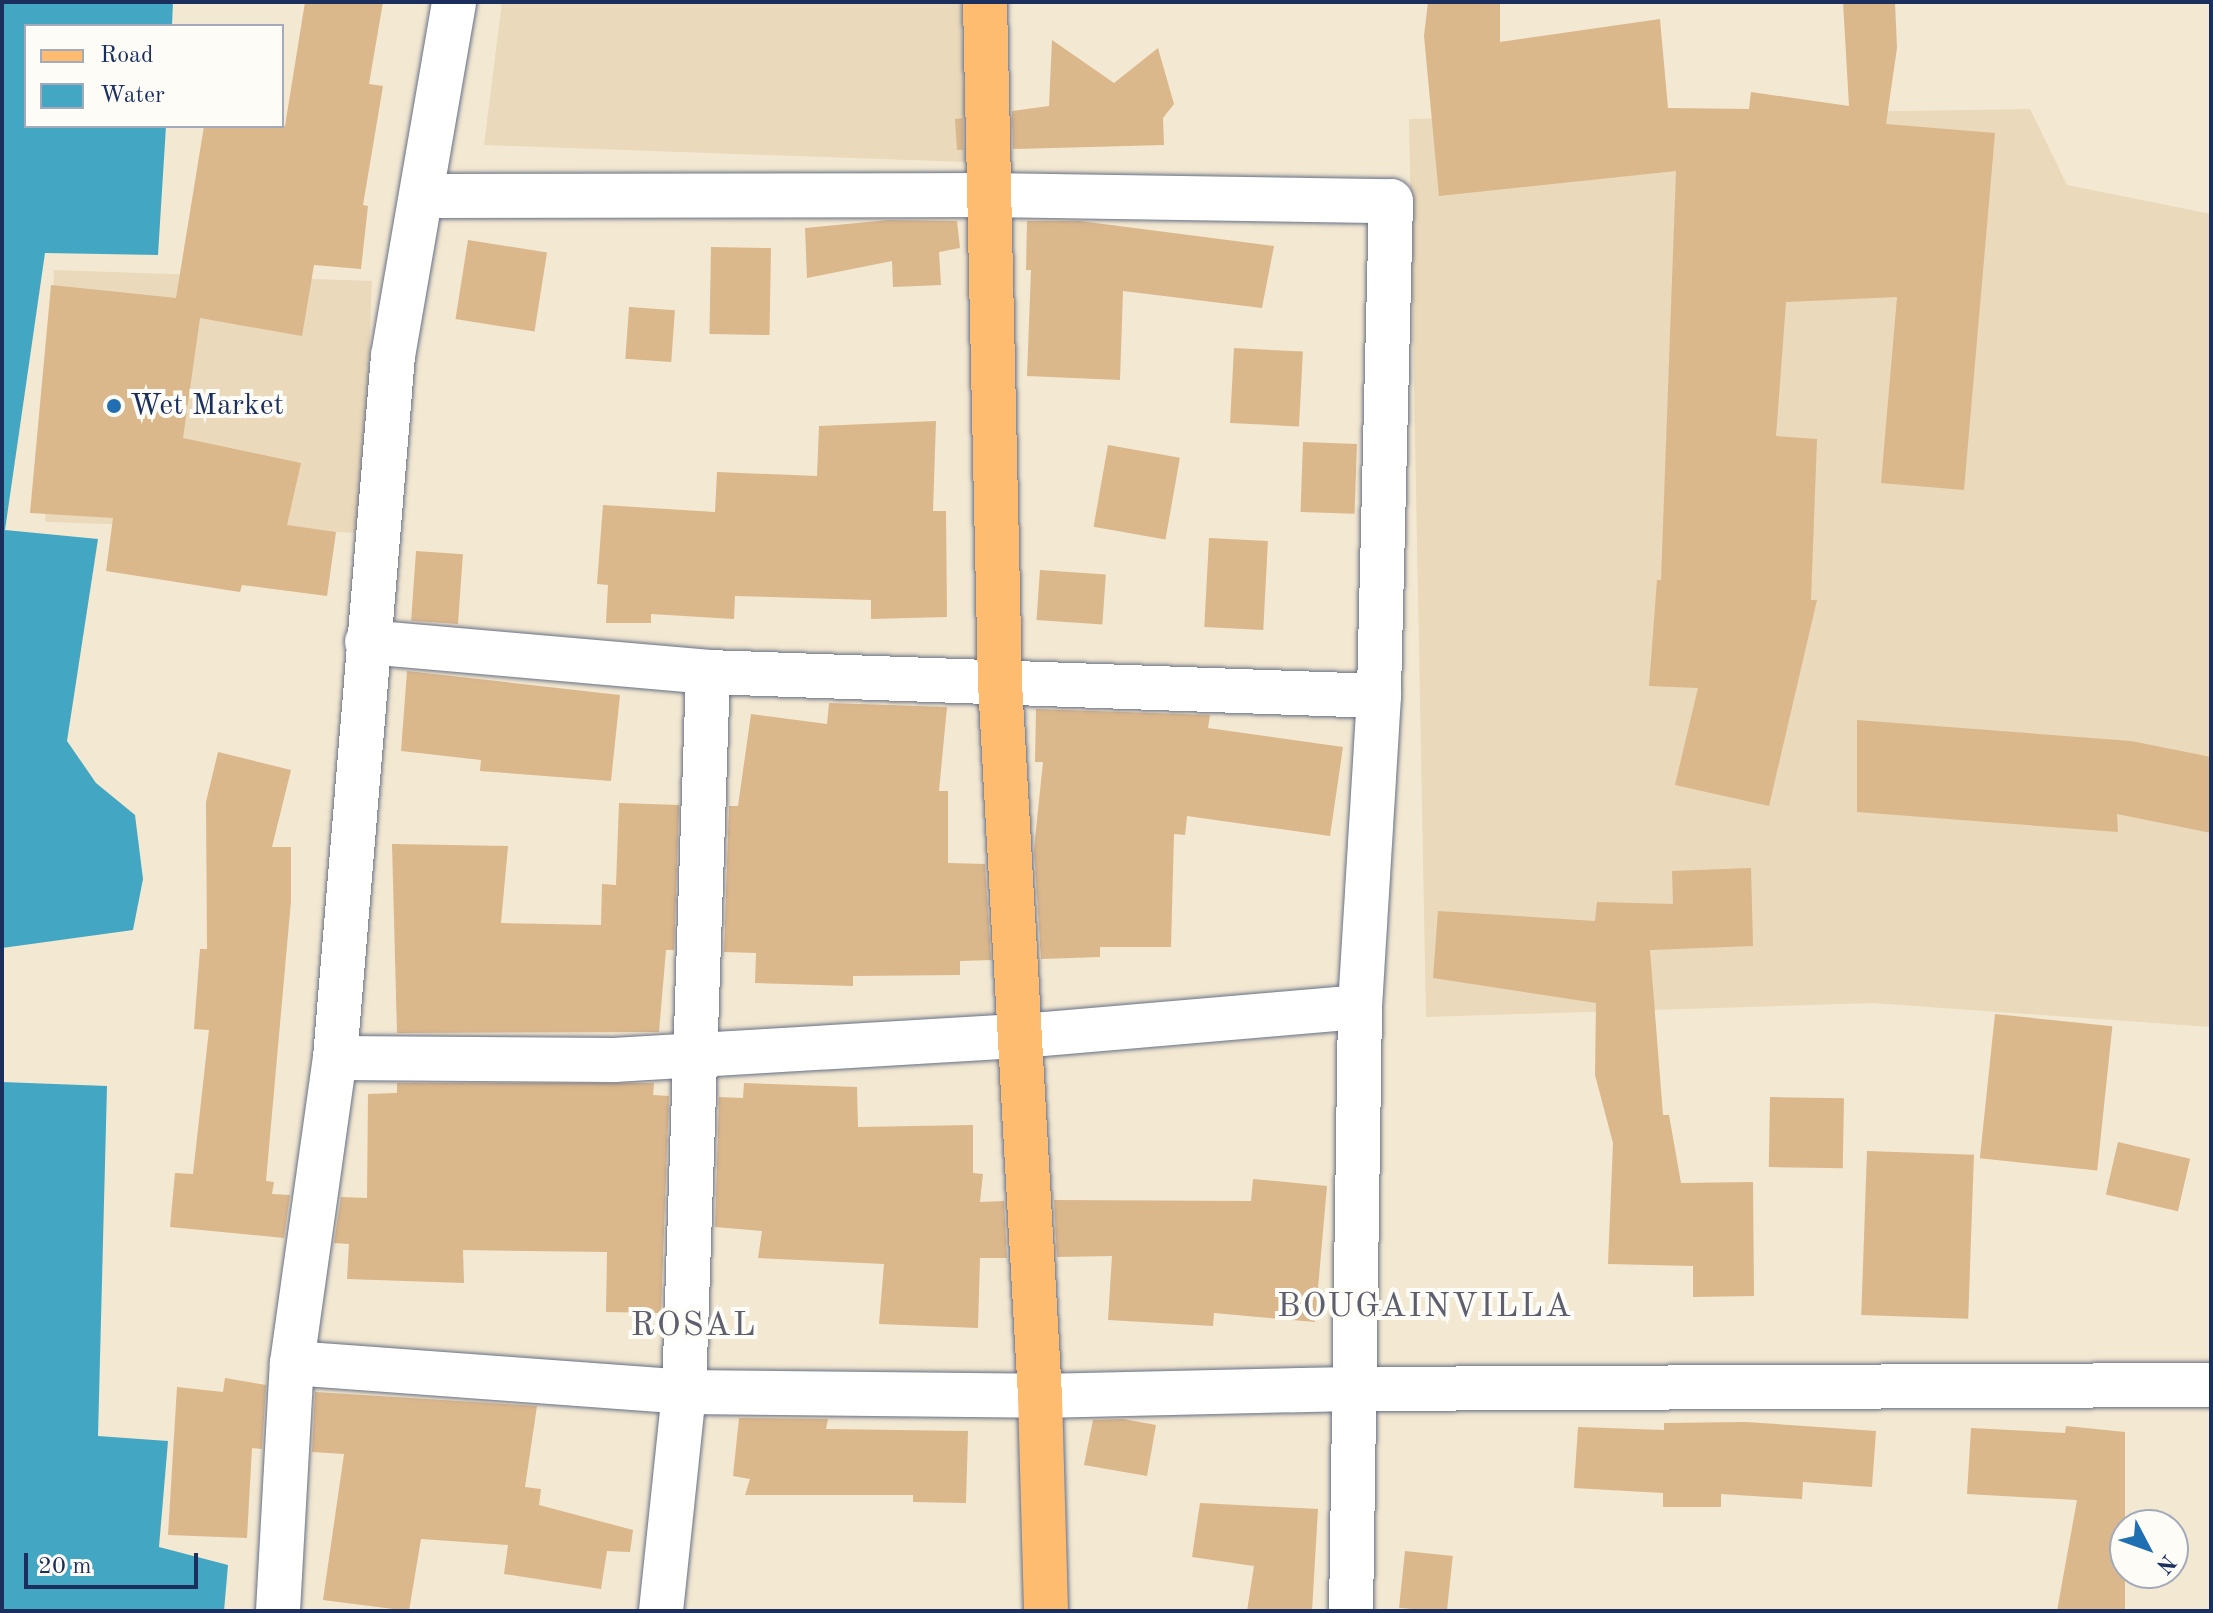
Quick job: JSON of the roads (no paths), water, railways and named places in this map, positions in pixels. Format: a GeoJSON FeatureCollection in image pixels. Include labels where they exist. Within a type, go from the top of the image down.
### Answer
{"type":"FeatureCollection","features":[{"type":"Feature","properties":{"kind":"main road"},"geometry":{"type":"LineString","coordinates":[[985,2],[1000,683],[1040,1396],[1046,1611]]}},
{"type":"Feature","properties":{"kind":"street"},"geometry":{"type":"LineString","coordinates":[[278,1611],[292,1363],[335,1058],[393,356],[424,196],[454,2]]}},
{"type":"Feature","properties":{"kind":"street"},"geometry":{"type":"LineString","coordinates":[[424,196],[987,195],[1391,201],[1379,696],[1360,1007],[1351,1611]]}},
{"type":"Feature","properties":{"kind":"street"},"geometry":{"type":"LineString","coordinates":[[367,642],[708,672],[1379,696]]}},
{"type":"Feature","properties":{"kind":"street"},"geometry":{"type":"LineString","coordinates":[[661,1611],[684,1392],[698,1052],[708,672]]}},
{"type":"Feature","properties":{"kind":"street"},"geometry":{"type":"LineString","coordinates":[[335,1058],[614,1060],[698,1052],[1021,1036],[1360,1007]]}},
{"type":"Feature","properties":{"kind":"street"},"geometry":{"type":"LineString","coordinates":[[292,1363],[684,1392],[1040,1396],[1352,1389],[2211,1385]]}},
{"type":"Feature","properties":{"kind":"water"},"geometry":{"type":"Polygon","coordinates":[[[2,2],[173,2],[172,24],[24,24],[24,128],[166,128],[158,255],[45,253],[5,530],[98,539],[67,741],[96,783],[135,815],[143,879],[133,930],[2,948],[2,2]]]}},
{"type":"Feature","properties":{"kind":"water"},"geometry":{"type":"Polygon","coordinates":[[[2,1082],[107,1086],[98,1436],[168,1441],[159,1547],[228,1565],[224,1611],[2,1611],[2,1082]]]}},
{"type":"Feature","properties":{"kind":"place","name":"Wet Market"},"geometry":{"type":"Point","coordinates":[114,406]}},
{"type":"Feature","properties":{"kind":"district","name":"BOUGAINVILLA"},"geometry":{"type":"Point","coordinates":[1425,1308]}},
{"type":"Feature","properties":{"kind":"district","name":"ROSAL"},"geometry":{"type":"Point","coordinates":[694,1327]}}]}
